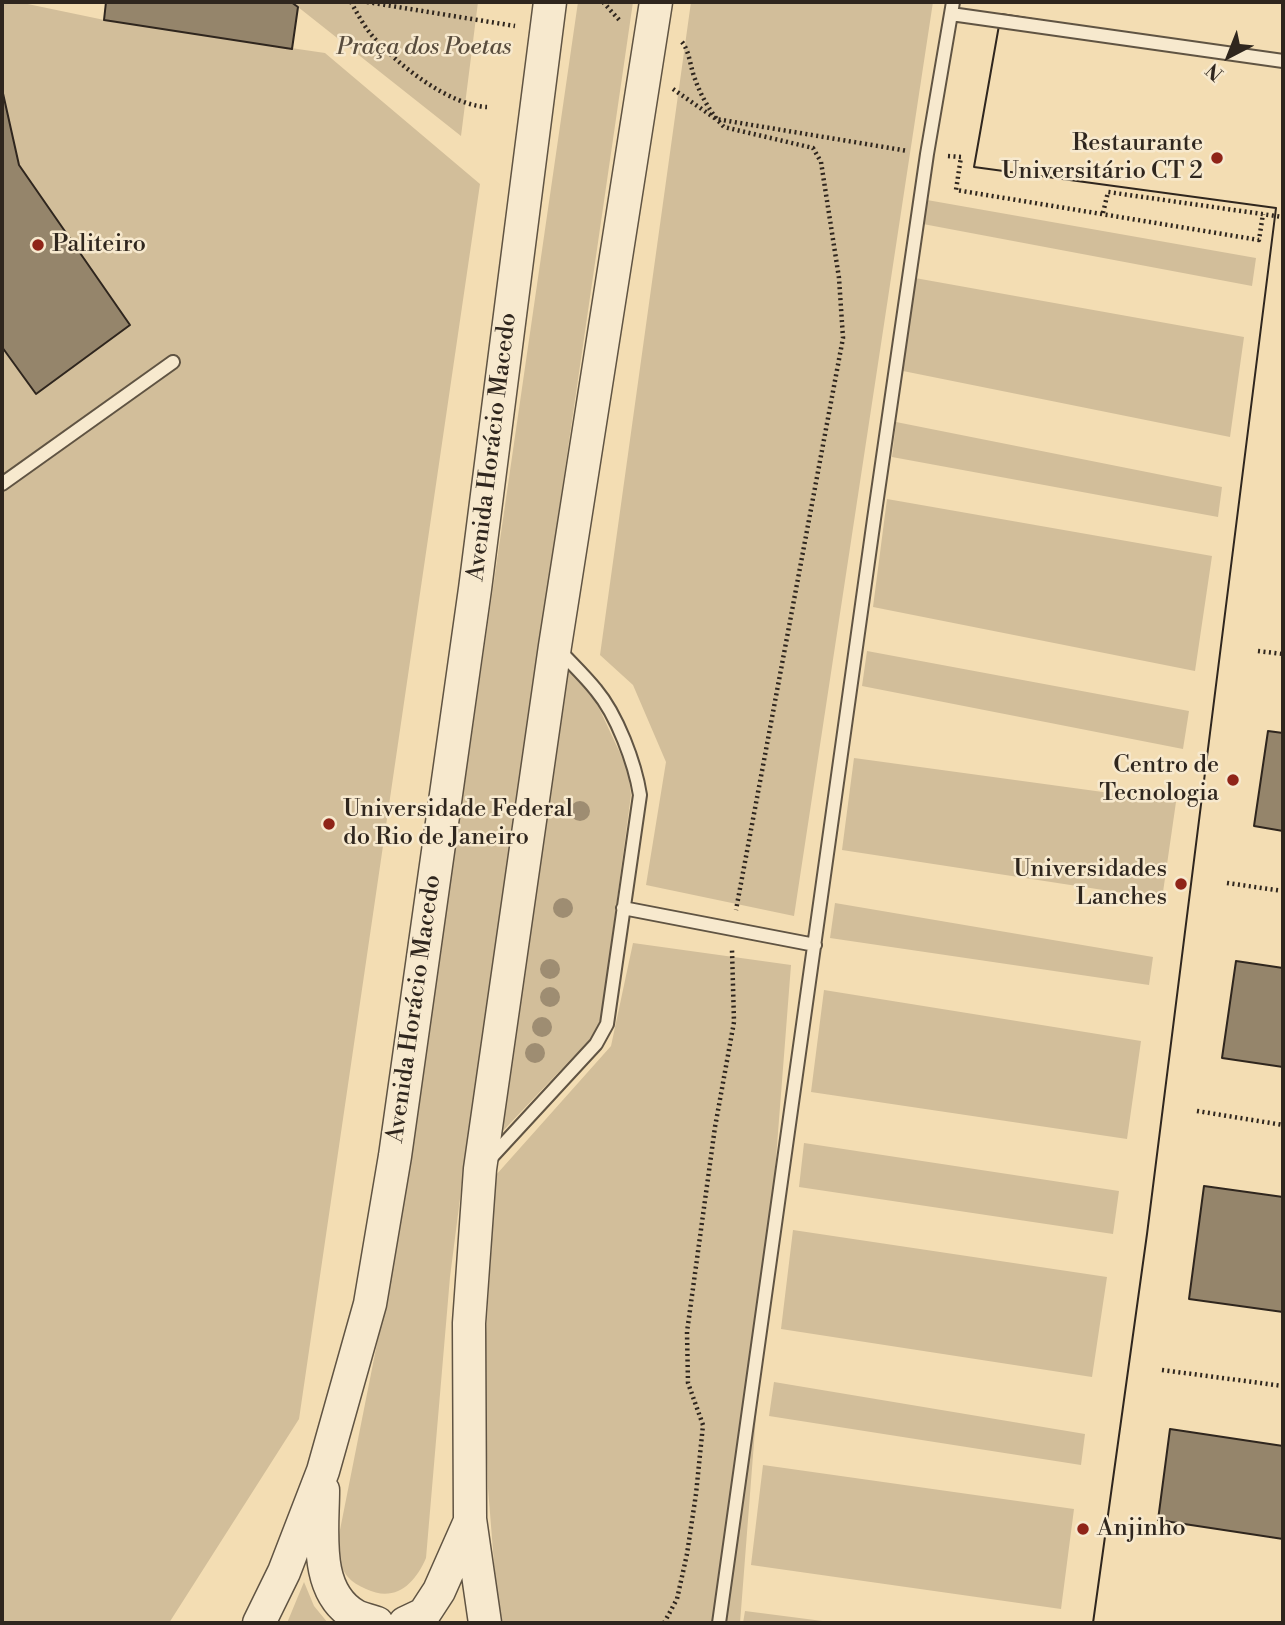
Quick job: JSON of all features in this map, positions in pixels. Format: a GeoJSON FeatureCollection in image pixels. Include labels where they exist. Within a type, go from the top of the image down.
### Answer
{"type":"FeatureCollection","features":[{"type":"Feature","properties":{"kind":"street","name":"Avenida Horácio Macedo"},"geometry":{"type":"LineString","coordinates":[[259,1623],[284,1572],[323,1471],[370,1304],[395,1156],[475,589],[550,2]]}},
{"type":"Feature","properties":{"kind":"street"},"geometry":{"type":"LineString","coordinates":[[485,1623],[470,1519],[469,1324],[480,1169],[555,646],[656,2]]}},
{"type":"Feature","properties":{"kind":"street"},"geometry":{"type":"LineString","coordinates":[[323,1471],[326,1578],[337,1599],[356,1616],[377,1623]]}},
{"type":"Feature","properties":{"kind":"street"},"geometry":{"type":"LineString","coordinates":[[405,1623],[424,1614],[439,1591],[470,1519]]}},
{"type":"Feature","properties":{"kind":"lane"},"geometry":{"type":"LineString","coordinates":[[719,1623],[927,154],[952,8],[1283,61]]}},
{"type":"Feature","properties":{"kind":"lane"},"geometry":{"type":"LineString","coordinates":[[2,484],[173,362]]}},
{"type":"Feature","properties":{"kind":"lane"},"geometry":{"type":"LineString","coordinates":[[480,1169],[596,1044],[607,1024],[640,795],[636,771],[619,729],[598,692],[555,646]]}},
{"type":"Feature","properties":{"kind":"lane"},"geometry":{"type":"LineString","coordinates":[[623,908],[814,945]]}},
{"type":"Feature","properties":{"kind":"path"},"geometry":{"type":"LineString","coordinates":[[351,2],[376,40],[413,72],[460,102],[487,107]]}},
{"type":"Feature","properties":{"kind":"path"},"geometry":{"type":"LineString","coordinates":[[367,2],[515,26]]}},
{"type":"Feature","properties":{"kind":"path"},"geometry":{"type":"LineString","coordinates":[[603,2],[629,27]]}},
{"type":"Feature","properties":{"kind":"path"},"geometry":{"type":"LineString","coordinates":[[664,1623],[677,1600],[687,1554],[703,1425],[688,1383],[687,1332],[715,1127],[734,1022],[732,929],[844,338],[839,278],[821,162],[813,148],[724,127],[716,119],[695,80],[686,47],[680,40]]}},
{"type":"Feature","properties":{"kind":"path"},"geometry":{"type":"LineString","coordinates":[[1103,213],[1108,192],[1283,217]]}},
{"type":"Feature","properties":{"kind":"path"},"geometry":{"type":"LineString","coordinates":[[1259,240],[1263,214]]}},
{"type":"Feature","properties":{"kind":"path"},"geometry":{"type":"LineString","coordinates":[[1258,651],[1283,654]]}},
{"type":"Feature","properties":{"kind":"path"},"geometry":{"type":"LineString","coordinates":[[1227,883],[1283,891]]}},
{"type":"Feature","properties":{"kind":"path"},"geometry":{"type":"LineString","coordinates":[[1197,1111],[1283,1125]]}},
{"type":"Feature","properties":{"kind":"path"},"geometry":{"type":"LineString","coordinates":[[1163,1370],[1283,1386]]}},
{"type":"Feature","properties":{"kind":"green space"},"geometry":{"type":"Polygon","coordinates":[[[2,2],[18,2],[114,22],[325,53],[480,184],[299,1419],[169,1623],[2,1623],[2,2]]]}},
{"type":"Feature","properties":{"kind":"green space","name":"Praça dos Poetas"},"geometry":{"type":"Polygon","coordinates":[[[291,2],[478,2],[461,136],[298,7],[291,2]]]}},
{"type":"Feature","properties":{"kind":"green space"},"geometry":{"type":"Polygon","coordinates":[[[578,2],[633,2],[469,1128],[450,1277],[426,1558],[416,1576],[403,1588],[386,1594],[376,1593],[358,1585],[347,1576],[341,1565],[337,1545],[392,1268],[417,1112],[578,2]]]}},
{"type":"Feature","properties":{"kind":"green space"},"geometry":{"type":"Polygon","coordinates":[[[691,2],[933,2],[794,916],[646,885],[666,762],[633,685],[600,655],[691,2]]]}},
{"type":"Feature","properties":{"kind":"green space"},"geometry":{"type":"Polygon","coordinates":[[[927,200],[1256,258],[1252,286],[923,224],[927,200]]]}},
{"type":"Feature","properties":{"kind":"green space"},"geometry":{"type":"Polygon","coordinates":[[[915,278],[1244,337],[1230,437],[903,371],[915,278]]]}},
{"type":"Feature","properties":{"kind":"green space"},"geometry":{"type":"Polygon","coordinates":[[[896,422],[1222,487],[1218,517],[892,457],[896,422]]]}},
{"type":"Feature","properties":{"kind":"green space"},"geometry":{"type":"Polygon","coordinates":[[[887,499],[1212,556],[1195,671],[873,607],[887,499]]]}},
{"type":"Feature","properties":{"kind":"green space"},"geometry":{"type":"Polygon","coordinates":[[[867,651],[1189,711],[1183,749],[862,686],[867,651]]]}},
{"type":"Feature","properties":{"kind":"green space"},"geometry":{"type":"Polygon","coordinates":[[[562,665],[592,693],[628,770],[631,795],[601,1019],[591,1038],[500,1134],[562,665]]]}},
{"type":"Feature","properties":{"kind":"green space"},"geometry":{"type":"Polygon","coordinates":[[[854,758],[1176,802],[1162,899],[842,850],[854,758]]]}},
{"type":"Feature","properties":{"kind":"green space"},"geometry":{"type":"Polygon","coordinates":[[[835,903],[1153,957],[1149,985],[830,938],[835,903]]]}},
{"type":"Feature","properties":{"kind":"green space"},"geometry":{"type":"Polygon","coordinates":[[[633,943],[791,965],[740,1623],[503,1623],[497,1601],[488,1488],[484,1366],[496,1175],[611,1046],[633,943]]]}},
{"type":"Feature","properties":{"kind":"green space"},"geometry":{"type":"Polygon","coordinates":[[[824,990],[1141,1041],[1127,1139],[811,1092],[824,990]]]}},
{"type":"Feature","properties":{"kind":"green space"},"geometry":{"type":"Polygon","coordinates":[[[804,1143],[1119,1191],[1113,1234],[799,1187],[804,1143]]]}},
{"type":"Feature","properties":{"kind":"green space"},"geometry":{"type":"Polygon","coordinates":[[[793,1230],[1107,1277],[1092,1377],[781,1329],[793,1230]]]}},
{"type":"Feature","properties":{"kind":"green space"},"geometry":{"type":"Polygon","coordinates":[[[774,1382],[1085,1434],[1081,1465],[769,1416],[774,1382]]]}},
{"type":"Feature","properties":{"kind":"green space"},"geometry":{"type":"Polygon","coordinates":[[[763,1465],[1074,1509],[1061,1609],[751,1565],[763,1465]]]}},
{"type":"Feature","properties":{"kind":"green space"},"geometry":{"type":"Polygon","coordinates":[[[304,1582],[314,1606],[328,1623],[287,1623],[304,1582]]]}},
{"type":"Feature","properties":{"kind":"green space"},"geometry":{"type":"Polygon","coordinates":[[[745,1611],[838,1623],[743,1623],[745,1611]]]}},
{"type":"Feature","properties":{"kind":"building"},"geometry":{"type":"Polygon","coordinates":[[[106,2],[291,2],[298,7],[292,49],[104,20],[106,2]]]}},
{"type":"Feature","properties":{"kind":"building","name":"Centro de Tecnologia"},"geometry":{"type":"Polygon","coordinates":[[[1001,14],[1283,59],[1283,1623],[1093,1623],[1147,1234],[1276,208],[974,167],[1001,14]]]}},
{"type":"Feature","properties":{"kind":"building","name":"Centro de Tecnologia"},"geometry":{"type":"Polygon","coordinates":[[[1001,14],[1283,59],[1283,733],[1268,731],[1254,826],[1283,831],[1283,968],[1236,961],[1222,1058],[1283,1067],[1283,1197],[1204,1186],[1189,1299],[1283,1312],[1283,1446],[1170,1429],[1158,1520],[1283,1539],[1283,1623],[1093,1623],[1147,1234],[1276,208],[974,167],[1001,14]]]}},
{"type":"Feature","properties":{"kind":"building","name":"Paliteiro"},"geometry":{"type":"Polygon","coordinates":[[[2,89],[19,165],[130,325],[36,394],[2,347],[2,89]]]}},
{"type":"Feature","properties":{"kind":"place","name":"Restaurante Universitário CT 2"},"geometry":{"type":"Point","coordinates":[1217,158]}},
{"type":"Feature","properties":{"kind":"place","name":"Paliteiro"},"geometry":{"type":"Point","coordinates":[38,245]}},
{"type":"Feature","properties":{"kind":"place","name":"Centro de Tecnologia"},"geometry":{"type":"Point","coordinates":[1233,780]}},
{"type":"Feature","properties":{"kind":"place","name":"Universidade Federal do Rio de Janeiro"},"geometry":{"type":"Point","coordinates":[329,824]}},
{"type":"Feature","properties":{"kind":"place","name":"Universidades Lanches"},"geometry":{"type":"Point","coordinates":[1181,884]}},
{"type":"Feature","properties":{"kind":"place","name":"Anjinho"},"geometry":{"type":"Point","coordinates":[1083,1529]}}]}
